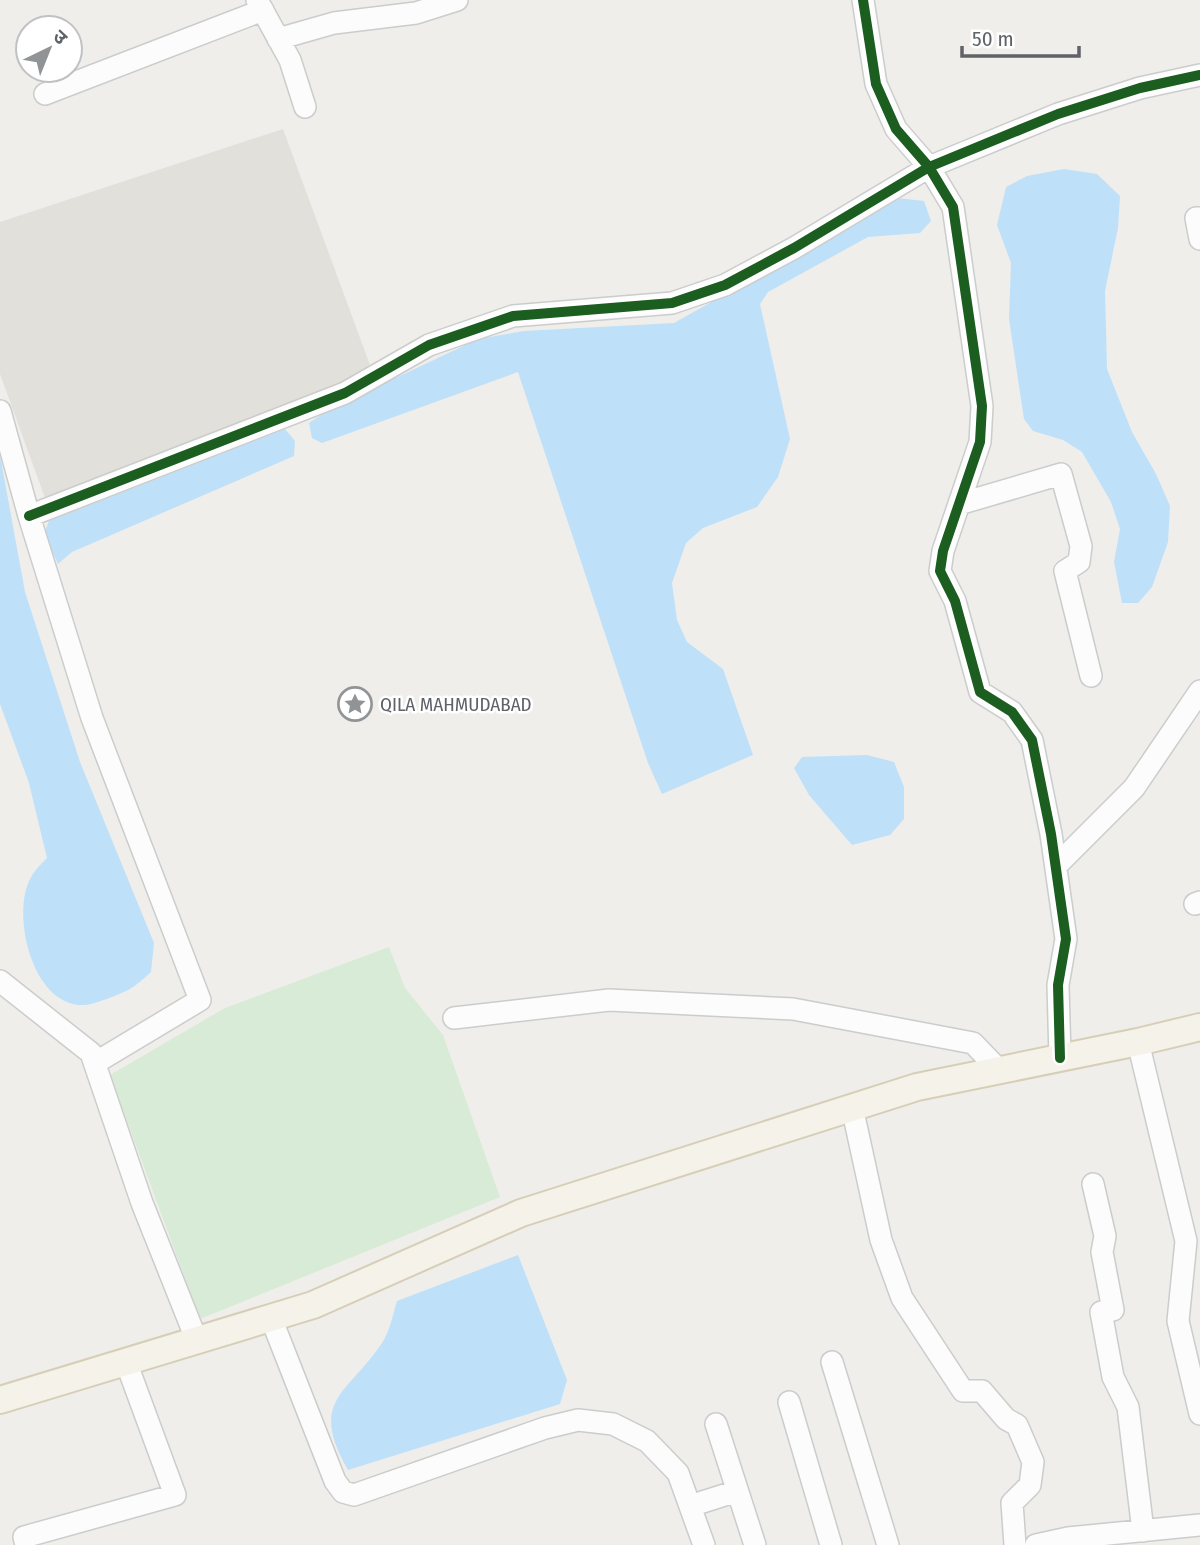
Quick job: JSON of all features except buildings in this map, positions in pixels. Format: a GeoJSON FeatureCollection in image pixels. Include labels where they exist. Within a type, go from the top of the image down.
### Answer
{"type":"FeatureCollection","features":[{"type":"Feature","properties":{"kind":"main road"},"geometry":{"type":"LineString","coordinates":[[0,1400],[313,1306],[521,1213],[852,1107],[917,1087],[1200,1027]]}},
{"type":"Feature","properties":{"kind":"street"},"geometry":{"type":"LineString","coordinates":[[278,39],[334,23],[416,13],[457,0]]}},
{"type":"Feature","properties":{"kind":"street"},"geometry":{"type":"LineString","coordinates":[[863,0],[876,84],[896,129],[929,167],[953,207],[982,406],[980,442],[943,551],[940,571],[955,601],[980,692],[1012,712],[1032,740],[1056,866],[1066,939],[1058,985],[1060,1058]]}},
{"type":"Feature","properties":{"kind":"street"},"geometry":{"type":"LineString","coordinates":[[45,94],[260,5],[290,60],[305,107]]}},
{"type":"Feature","properties":{"kind":"street"},"geometry":{"type":"LineString","coordinates":[[29,516],[345,393],[429,345],[513,316],[671,303],[724,285],[794,248],[929,167],[1058,114],[1140,88],[1200,75]]}},
{"type":"Feature","properties":{"kind":"street"},"geometry":{"type":"LineString","coordinates":[[1200,218],[1196,218],[1200,239]]}},
{"type":"Feature","properties":{"kind":"street"},"geometry":{"type":"LineString","coordinates":[[0,411],[29,516],[92,718],[200,1000],[95,1063]]}},
{"type":"Feature","properties":{"kind":"street"},"geometry":{"type":"LineString","coordinates":[[959,503],[1061,474],[1081,546],[1079,562],[1065,571],[1091,676]]}},
{"type":"Feature","properties":{"kind":"street"},"geometry":{"type":"LineString","coordinates":[[1056,866],[1134,788],[1200,691]]}},
{"type":"Feature","properties":{"kind":"street"},"geometry":{"type":"LineString","coordinates":[[0,981],[91,1053],[142,1203],[197,1341]]}},
{"type":"Feature","properties":{"kind":"street"},"geometry":{"type":"LineString","coordinates":[[454,1018],[609,1000],[793,1009],[973,1043],[999,1070]]}},
{"type":"Feature","properties":{"kind":"street"},"geometry":{"type":"LineString","coordinates":[[1138,1042],[1186,1241],[1178,1321],[1200,1414]]}},
{"type":"Feature","properties":{"kind":"street"},"geometry":{"type":"LineString","coordinates":[[852,1107],[881,1240],[902,1298],[963,1391],[982,1391],[1006,1419],[1017,1425],[1033,1462],[1030,1485],[1012,1503],[1016,1545]]}},
{"type":"Feature","properties":{"kind":"street"},"geometry":{"type":"LineString","coordinates":[[1093,1184],[1105,1236],[1102,1252],[1113,1310],[1101,1312],[1113,1377],[1128,1407],[1143,1531]]}},
{"type":"Feature","properties":{"kind":"street"},"geometry":{"type":"LineString","coordinates":[[271,1318],[335,1481],[343,1492],[354,1495],[545,1428],[578,1420],[613,1424],[647,1441],[678,1473],[704,1545]]}},
{"type":"Feature","properties":{"kind":"street"},"geometry":{"type":"LineString","coordinates":[[26,1545],[24,1537],[175,1495],[126,1362]]}},
{"type":"Feature","properties":{"kind":"street"},"geometry":{"type":"LineString","coordinates":[[832,1363],[888,1545]]}},
{"type":"Feature","properties":{"kind":"street"},"geometry":{"type":"LineString","coordinates":[[789,1402],[831,1545]]}},
{"type":"Feature","properties":{"kind":"street"},"geometry":{"type":"LineString","coordinates":[[716,1424],[755,1545]]}},
{"type":"Feature","properties":{"kind":"street"},"geometry":{"type":"LineString","coordinates":[[690,1506],[737,1491]]}},
{"type":"Feature","properties":{"kind":"street"},"geometry":{"type":"LineString","coordinates":[[1036,1545],[1068,1538],[1200,1525]]}},
{"type":"Feature","properties":{"kind":"shaded area"},"geometry":{"type":"Polygon","coordinates":[[[283,129],[370,365],[334,387],[45,498],[0,374],[0,222],[283,129]]]}},
{"type":"Feature","properties":{"kind":"green space"},"geometry":{"type":"Polygon","coordinates":[[[389,947],[405,988],[443,1035],[500,1197],[200,1319],[110,1075],[225,1008],[389,947]]]}},
{"type":"Feature","properties":{"kind":"water"},"geometry":{"type":"Polygon","coordinates":[[[1064,169],[1097,174],[1120,196],[1118,228],[1105,291],[1107,369],[1132,432],[1156,474],[1170,506],[1168,542],[1152,587],[1138,603],[1122,603],[1114,562],[1120,529],[1111,502],[1082,452],[1063,440],[1033,431],[1024,419],[1009,319],[1011,263],[997,225],[1006,187],[1027,176],[1064,169]]]}},
{"type":"Feature","properties":{"kind":"water"},"geometry":{"type":"Polygon","coordinates":[[[897,198],[924,201],[931,221],[920,233],[868,237],[768,292],[760,304],[790,439],[778,477],[757,507],[703,528],[686,543],[672,583],[677,620],[687,642],[723,669],[753,755],[662,794],[648,763],[518,372],[322,443],[312,438],[309,423],[330,409],[478,339],[524,331],[674,323],[897,198]]]}},
{"type":"Feature","properties":{"kind":"water"},"geometry":{"type":"Polygon","coordinates":[[[285,429],[295,441],[294,456],[72,552],[58,564],[44,534],[49,521],[285,429]]]}},
{"type":"Feature","properties":{"kind":"water"},"geometry":{"type":"Polygon","coordinates":[[[0,455],[25,592],[80,762],[154,943],[151,972],[130,989],[88,1005],[66,1002],[51,991],[39,976],[25,936],[25,895],[30,879],[47,858],[29,783],[0,704],[0,455]]]}},
{"type":"Feature","properties":{"kind":"water"},"geometry":{"type":"Polygon","coordinates":[[[867,755],[894,762],[904,787],[904,819],[890,835],[852,845],[809,795],[794,768],[802,757],[867,755]]]}},
{"type":"Feature","properties":{"kind":"water"},"geometry":{"type":"Polygon","coordinates":[[[518,1255],[567,1380],[560,1404],[348,1470],[337,1447],[332,1428],[332,1413],[345,1388],[385,1338],[397,1301],[518,1255]]]}},
{"type":"Feature","properties":{"kind":"cycle path"},"geometry":{"type":"LineString","coordinates":[[863,0],[876,84],[896,129],[929,167],[953,207],[982,406],[980,442],[943,551],[940,571],[955,601],[980,692],[1012,712],[1032,740],[1051,834],[1066,939],[1058,985],[1060,1058]]}},
{"type":"Feature","properties":{"kind":"cycle path"},"geometry":{"type":"LineString","coordinates":[[29,516],[345,393],[429,345],[513,316],[672,303],[725,285],[794,248],[929,167],[1058,114],[1140,88],[1200,75]]}},
{"type":"Feature","properties":{"kind":"place","name":"QILA MAHMUDABAD"},"geometry":{"type":"Point","coordinates":[355,704]}}]}
